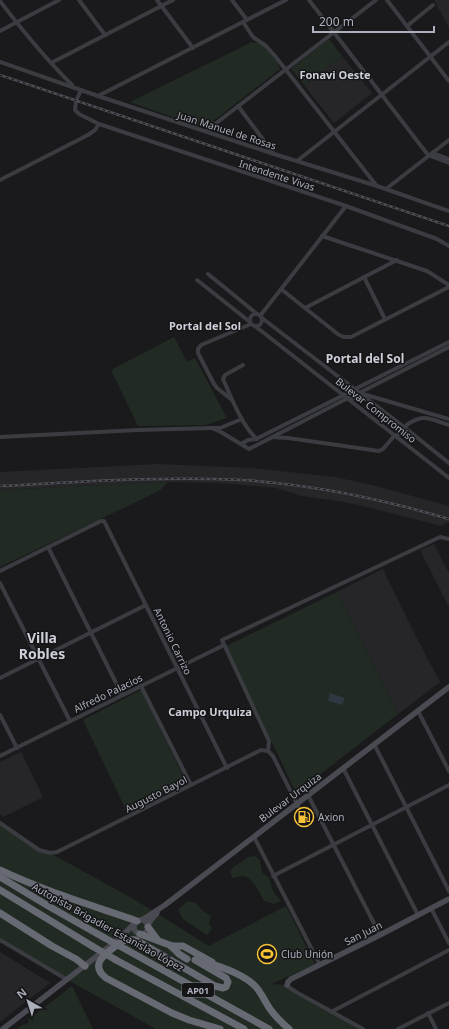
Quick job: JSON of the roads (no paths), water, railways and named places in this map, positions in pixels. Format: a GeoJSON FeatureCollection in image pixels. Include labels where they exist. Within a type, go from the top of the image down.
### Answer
{"type":"FeatureCollection","features":[{"type":"Feature","properties":{"kind":"highway"},"geometry":{"type":"LineString","coordinates":[[0,870],[35,885],[120,916],[138,921]]}},
{"type":"Feature","properties":{"kind":"highway","name":"Autopista Brigadier Estanislao López"},"geometry":{"type":"LineString","coordinates":[[0,877],[50,908],[269,1029]]}},
{"type":"Feature","properties":{"kind":"highway","name":"AP01"},"geometry":{"type":"LineString","coordinates":[[0,890],[116,960],[244,1029]]}},
{"type":"Feature","properties":{"kind":"highway"},"geometry":{"type":"LineString","coordinates":[[0,913],[85,966]]}},
{"type":"Feature","properties":{"kind":"highway"},"geometry":{"type":"LineString","coordinates":[[148,926],[160,942]]}},
{"type":"Feature","properties":{"kind":"highway"},"geometry":{"type":"LineString","coordinates":[[139,934],[182,949],[192,958],[226,978],[228,980],[226,987],[223,988],[215,986],[136,940],[129,939],[121,942],[101,958],[99,963],[100,973],[120,986],[172,1014],[220,1029]]}},
{"type":"Feature","properties":{"kind":"highway"},"geometry":{"type":"LineString","coordinates":[[171,946],[184,946],[255,986],[275,1016],[289,1029]]}},
{"type":"Feature","properties":{"kind":"highway"},"geometry":{"type":"LineString","coordinates":[[192,958],[226,970]]}},
{"type":"Feature","properties":{"kind":"main road","name":"Bulevar Urquiza"},"geometry":{"type":"LineString","coordinates":[[148,926],[155,915],[419,712],[449,687]]}},
{"type":"Feature","properties":{"kind":"main road","name":"Bulevar Urquiza"},"geometry":{"type":"LineString","coordinates":[[419,712],[449,691]]}},
{"type":"Feature","properties":{"kind":"main road","name":"Bulevar Urquiza"},"geometry":{"type":"LineString","coordinates":[[3,1029],[119,939],[138,921],[165,905],[254,838]]}},
{"type":"Feature","properties":{"kind":"main road","name":"San Juan"},"geometry":{"type":"LineString","coordinates":[[287,985],[291,979],[380,935],[449,898]]}},
{"type":"Feature","properties":{"kind":"main road"},"geometry":{"type":"LineString","coordinates":[[138,921],[146,921],[148,926],[146,932],[143,934],[139,934],[134,928],[138,921]]}},
{"type":"Feature","properties":{"kind":"main road","name":"Bulevar Urquiza"},"geometry":{"type":"LineString","coordinates":[[119,939],[132,934],[139,934]]}},
{"type":"Feature","properties":{"kind":"street"},"geometry":{"type":"LineString","coordinates":[[0,31],[60,0]]}},
{"type":"Feature","properties":{"kind":"street"},"geometry":{"type":"LineString","coordinates":[[78,0],[105,35]]}},
{"type":"Feature","properties":{"kind":"street"},"geometry":{"type":"LineString","coordinates":[[157,0],[193,48]]}},
{"type":"Feature","properties":{"kind":"street"},"geometry":{"type":"LineString","coordinates":[[51,63],[173,0]]}},
{"type":"Feature","properties":{"kind":"street"},"geometry":{"type":"LineString","coordinates":[[232,0],[245,21],[247,29],[253,37],[266,46],[275,56],[377,186]]}},
{"type":"Feature","properties":{"kind":"street"},"geometry":{"type":"LineString","coordinates":[[98,96],[286,0]]}},
{"type":"Feature","properties":{"kind":"street"},"geometry":{"type":"LineString","coordinates":[[309,0],[382,95],[430,154],[449,163]]}},
{"type":"Feature","properties":{"kind":"street"},"geometry":{"type":"LineString","coordinates":[[206,131],[376,0]]}},
{"type":"Feature","properties":{"kind":"street"},"geometry":{"type":"LineString","coordinates":[[387,0],[449,81]]}},
{"type":"Feature","properties":{"kind":"street"},"geometry":{"type":"LineString","coordinates":[[0,1],[16,22],[73,87]]}},
{"type":"Feature","properties":{"kind":"street"},"geometry":{"type":"LineString","coordinates":[[407,26],[433,5]]}},
{"type":"Feature","properties":{"kind":"street"},"geometry":{"type":"LineString","coordinates":[[297,161],[449,42]]}},
{"type":"Feature","properties":{"kind":"street","name":"Juan Manuel de Rosas"},"geometry":{"type":"LineString","coordinates":[[0,62],[98,96],[377,186],[449,211]]}},
{"type":"Feature","properties":{"kind":"street","name":"Intendente Vivas"},"geometry":{"type":"LineString","coordinates":[[81,90],[76,101],[75,110],[79,114],[99,124],[346,206],[437,239],[449,246]]}},
{"type":"Feature","properties":{"kind":"street"},"geometry":{"type":"LineString","coordinates":[[238,106],[274,154]]}},
{"type":"Feature","properties":{"kind":"street"},"geometry":{"type":"LineString","coordinates":[[0,180],[88,135],[95,130],[99,124]]}},
{"type":"Feature","properties":{"kind":"street"},"geometry":{"type":"LineString","coordinates":[[386,189],[449,140]]}},
{"type":"Feature","properties":{"kind":"street"},"geometry":{"type":"LineString","coordinates":[[430,154],[449,159]]}},
{"type":"Feature","properties":{"kind":"street"},"geometry":{"type":"LineString","coordinates":[[197,280],[250,323],[257,326],[261,324],[260,316],[346,206]]}},
{"type":"Feature","properties":{"kind":"street"},"geometry":{"type":"LineString","coordinates":[[281,289],[339,336],[344,338],[351,337],[449,286],[427,271],[322,236]]}},
{"type":"Feature","properties":{"kind":"street"},"geometry":{"type":"LineString","coordinates":[[305,308],[397,260]]}},
{"type":"Feature","properties":{"kind":"street","name":"Bulevar Compromiso"},"geometry":{"type":"LineString","coordinates":[[208,274],[449,463]]}},
{"type":"Feature","properties":{"kind":"street"},"geometry":{"type":"LineString","coordinates":[[364,277],[385,319]]}},
{"type":"Feature","properties":{"kind":"street"},"geometry":{"type":"LineString","coordinates":[[250,323],[251,316],[260,316]]}},
{"type":"Feature","properties":{"kind":"street"},"geometry":{"type":"LineString","coordinates":[[232,400],[214,384],[198,354],[198,349],[201,345],[250,323]]}},
{"type":"Feature","properties":{"kind":"street","name":"Bulevar Compromiso"},"geometry":{"type":"LineString","coordinates":[[255,326],[449,478]]}},
{"type":"Feature","properties":{"kind":"street"},"geometry":{"type":"LineString","coordinates":[[241,444],[248,440],[256,439],[344,395],[348,390],[355,389],[449,342]]}},
{"type":"Feature","properties":{"kind":"street"},"geometry":{"type":"LineString","coordinates":[[212,428],[249,449],[348,398],[356,398],[359,393],[449,347]]}},
{"type":"Feature","properties":{"kind":"street"},"geometry":{"type":"LineString","coordinates":[[243,365],[225,375],[223,379],[249,432],[256,439],[263,441]]}},
{"type":"Feature","properties":{"kind":"street"},"geometry":{"type":"LineString","coordinates":[[272,437],[379,451],[383,449],[396,435],[402,433],[404,427],[417,419],[425,418],[447,424],[449,418],[359,393]]}},
{"type":"Feature","properties":{"kind":"street"},"geometry":{"type":"LineString","coordinates":[[0,436],[220,428],[242,419]]}},
{"type":"Feature","properties":{"kind":"street","name":"Antonio Carrizo"},"geometry":{"type":"LineString","coordinates":[[48,547],[102,520],[104,521],[178,668],[226,768]]}},
{"type":"Feature","properties":{"kind":"street","name":"Alfredo Palacios"},"geometry":{"type":"LineString","coordinates":[[0,756],[178,668],[223,642],[440,537],[449,539]]}},
{"type":"Feature","properties":{"kind":"street"},"geometry":{"type":"LineString","coordinates":[[0,571],[48,547],[122,695]]}},
{"type":"Feature","properties":{"kind":"street"},"geometry":{"type":"LineString","coordinates":[[0,583],[70,721]]}},
{"type":"Feature","properties":{"kind":"street"},"geometry":{"type":"LineString","coordinates":[[0,678],[146,604]]}},
{"type":"Feature","properties":{"kind":"street"},"geometry":{"type":"LineString","coordinates":[[223,642],[269,741],[268,751],[273,756],[298,804]]}},
{"type":"Feature","properties":{"kind":"street"},"geometry":{"type":"LineString","coordinates":[[141,686],[191,785]]}},
{"type":"Feature","properties":{"kind":"street"},"geometry":{"type":"LineString","coordinates":[[419,712],[449,771]]}},
{"type":"Feature","properties":{"kind":"street"},"geometry":{"type":"LineString","coordinates":[[0,714],[17,748]]}},
{"type":"Feature","properties":{"kind":"street"},"geometry":{"type":"LineString","coordinates":[[375,746],[449,891]]}},
{"type":"Feature","properties":{"kind":"street","name":"Augusto Bayol"},"geometry":{"type":"LineString","coordinates":[[0,823],[39,850],[50,853],[57,852],[261,750],[268,751]]}},
{"type":"Feature","properties":{"kind":"street"},"geometry":{"type":"LineString","coordinates":[[344,769],[418,915]]}},
{"type":"Feature","properties":{"kind":"street"},"geometry":{"type":"LineString","coordinates":[[274,876],[449,785]]}},
{"type":"Feature","properties":{"kind":"street"},"geometry":{"type":"LineString","coordinates":[[309,796],[380,935]]}},
{"type":"Feature","properties":{"kind":"street"},"geometry":{"type":"LineString","coordinates":[[254,838],[320,965]]}},
{"type":"Feature","properties":{"kind":"street"},"geometry":{"type":"LineString","coordinates":[[431,908],[449,943]]}},
{"type":"Feature","properties":{"kind":"street"},"geometry":{"type":"LineString","coordinates":[[0,940],[66,979]]}},
{"type":"Feature","properties":{"kind":"street"},"geometry":{"type":"LineString","coordinates":[[331,1012],[449,950]]}},
{"type":"Feature","properties":{"kind":"street"},"geometry":{"type":"LineString","coordinates":[[287,985],[296,992],[363,1029]]}},
{"type":"Feature","properties":{"kind":"street"},"geometry":{"type":"LineString","coordinates":[[398,1029],[449,1003]]}},
{"type":"Feature","properties":{"kind":"street"},"geometry":{"type":"LineString","coordinates":[[428,1014],[436,1029]]}},
{"type":"Feature","properties":{"kind":"railway"},"geometry":{"type":"LineString","coordinates":[[0,75],[449,226]]}},
{"type":"Feature","properties":{"kind":"railway"},"geometry":{"type":"LineString","coordinates":[[0,486],[151,479],[250,480],[341,493],[406,507],[449,519]]}},
{"type":"Feature","properties":{"kind":"place","name":"Axion"},"geometry":{"type":"Point","coordinates":[304,817]}},
{"type":"Feature","properties":{"kind":"place","name":"Club Unión"},"geometry":{"type":"Point","coordinates":[267,954]}},
{"type":"Feature","properties":{"kind":"district","name":"Fonavi Oeste"},"geometry":{"type":"Point","coordinates":[335,74]}},
{"type":"Feature","properties":{"kind":"district","name":"Portal del Sol"},"geometry":{"type":"Point","coordinates":[205,325]}},
{"type":"Feature","properties":{"kind":"district","name":"Portal del Sol"},"geometry":{"type":"Point","coordinates":[365,358]}},
{"type":"Feature","properties":{"kind":"district","name":"Villa Robles"},"geometry":{"type":"Point","coordinates":[42,646]}},
{"type":"Feature","properties":{"kind":"district","name":"Campo Urquiza"},"geometry":{"type":"Point","coordinates":[210,711]}}]}
